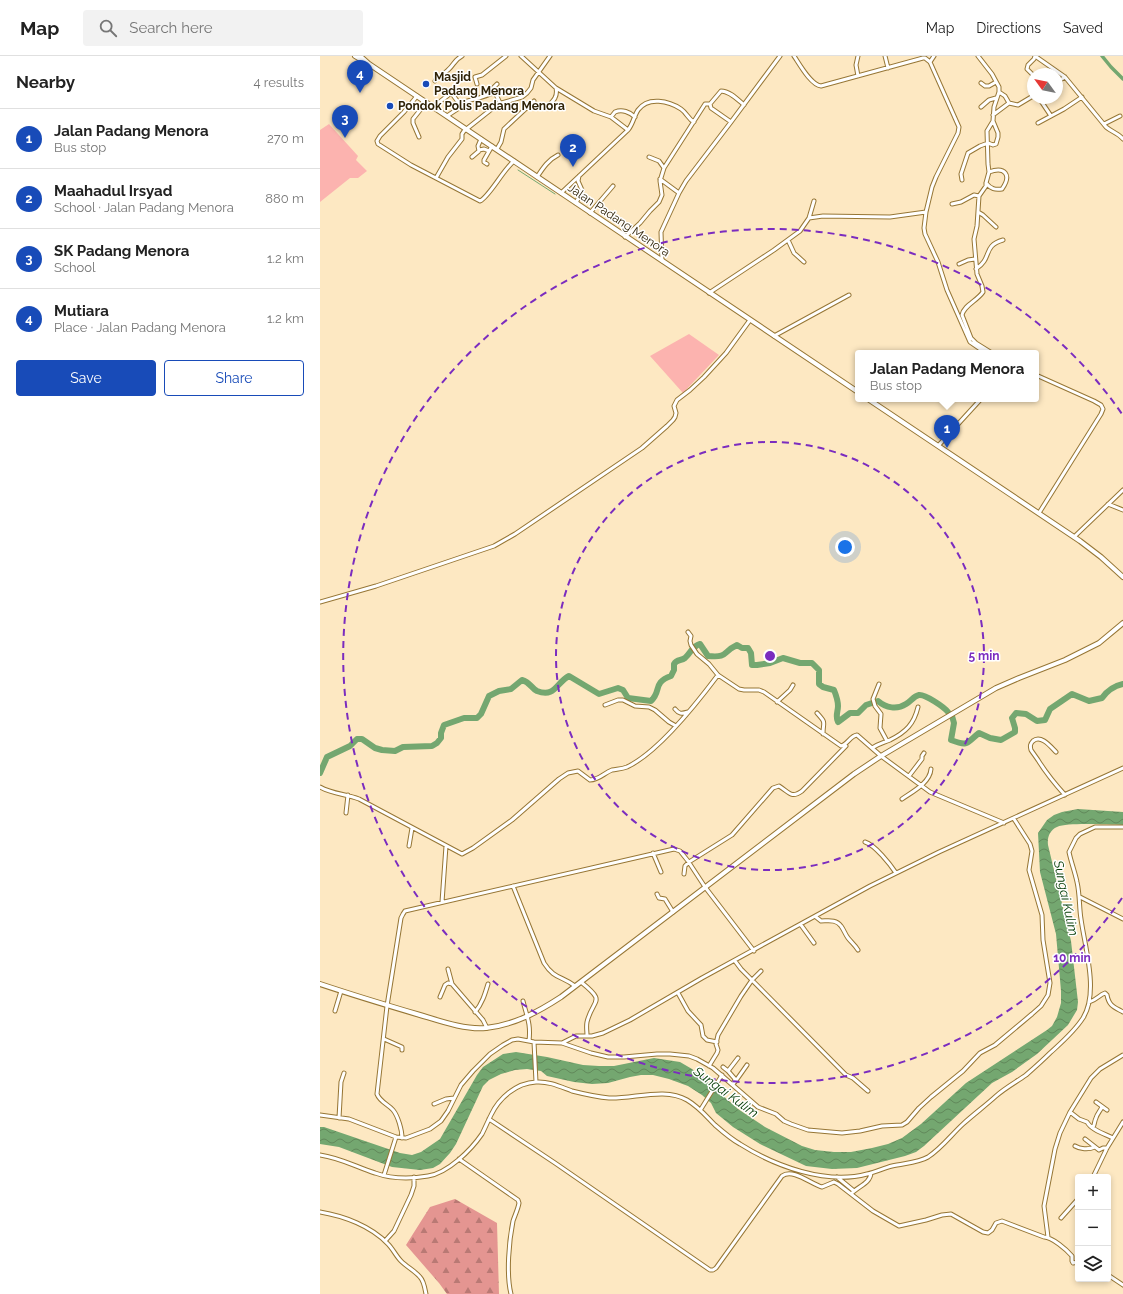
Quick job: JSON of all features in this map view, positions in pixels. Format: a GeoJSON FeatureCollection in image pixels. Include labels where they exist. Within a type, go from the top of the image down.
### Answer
{"type":"FeatureCollection","features":[{"type":"Feature","properties":{"kind":"main road"},"geometry":{"type":"LineString","coordinates":[[351,56],[366,61]]}},
{"type":"Feature","properties":{"kind":"main road","name":"Jalan Padang Menora"},"geometry":{"type":"LineString","coordinates":[[355,56],[366,61]]}},
{"type":"Feature","properties":{"kind":"main road","name":"Jalan Padang Menora"},"geometry":{"type":"LineString","coordinates":[[360,56],[590,213],[855,390]]}},
{"type":"Feature","properties":{"kind":"main road"},"geometry":{"type":"LineString","coordinates":[[872,402],[1074,537],[1101,557],[1123,577]]}},
{"type":"Feature","properties":{"kind":"main road"},"geometry":{"type":"LineString","coordinates":[[320,984],[387,1006],[459,1026],[487,1028],[508,1024],[528,1017],[539,1012],[575,986],[854,774],[881,756],[996,688],[1065,660],[1099,644],[1123,623]]}},
{"type":"Feature","properties":{"kind":"street"},"geometry":{"type":"LineString","coordinates":[[435,81],[440,75],[447,72],[455,60],[462,56]]}},
{"type":"Feature","properties":{"kind":"street"},"geometry":{"type":"LineString","coordinates":[[477,84],[475,77],[482,75],[506,56]]}},
{"type":"Feature","properties":{"kind":"street"},"geometry":{"type":"LineString","coordinates":[[521,56],[556,88],[594,111],[611,117],[628,130]]}},
{"type":"Feature","properties":{"kind":"street"},"geometry":{"type":"LineString","coordinates":[[525,59],[529,56]]}},
{"type":"Feature","properties":{"kind":"street"},"geometry":{"type":"LineString","coordinates":[[436,178],[448,157],[460,142],[464,131],[500,103],[522,97],[531,88],[533,80],[550,56]]}},
{"type":"Feature","properties":{"kind":"street"},"geometry":{"type":"LineString","coordinates":[[662,261],[661,232],[679,193],[686,181],[780,56]]}},
{"type":"Feature","properties":{"kind":"street"},"geometry":{"type":"LineString","coordinates":[[794,56],[813,82],[818,86],[923,58],[926,58],[930,62],[959,127],[956,137],[936,177],[926,212],[924,228],[925,234],[935,255],[960,322],[970,342],[982,350]]}},
{"type":"Feature","properties":{"kind":"street"},"geometry":{"type":"LineString","coordinates":[[858,56],[856,65],[858,76]]}},
{"type":"Feature","properties":{"kind":"street"},"geometry":{"type":"LineString","coordinates":[[885,56],[888,68]]}},
{"type":"Feature","properties":{"kind":"street"},"geometry":{"type":"LineString","coordinates":[[930,62],[934,56]]}},
{"type":"Feature","properties":{"kind":"street"},"geometry":{"type":"LineString","coordinates":[[962,180],[961,174],[968,153],[988,143],[993,145],[996,144],[998,137],[993,121],[993,115],[999,87],[978,56]]}},
{"type":"Feature","properties":{"kind":"street"},"geometry":{"type":"LineString","coordinates":[[1027,68],[1035,56],[1065,77],[1104,124],[1123,139]]}},
{"type":"Feature","properties":{"kind":"street"},"geometry":{"type":"LineString","coordinates":[[981,84],[989,86],[996,82]]}},
{"type":"Feature","properties":{"kind":"street"},"geometry":{"type":"LineString","coordinates":[[497,84],[493,88],[500,103]]}},
{"type":"Feature","properties":{"kind":"street"},"geometry":{"type":"LineString","coordinates":[[547,107],[553,102],[557,95],[556,88]]}},
{"type":"Feature","properties":{"kind":"street"},"geometry":{"type":"LineString","coordinates":[[625,236],[660,202],[662,195],[660,179],[664,168],[705,104],[710,104],[721,91],[724,91],[744,105]]}},
{"type":"Feature","properties":{"kind":"street"},"geometry":{"type":"LineString","coordinates":[[447,116],[459,108],[461,103],[483,96],[488,96],[494,92]]}},
{"type":"Feature","properties":{"kind":"street"},"geometry":{"type":"LineString","coordinates":[[999,92],[1005,96],[1009,103],[1018,105],[1027,100]]}},
{"type":"Feature","properties":{"kind":"street"},"geometry":{"type":"LineString","coordinates":[[433,107],[451,93],[459,103],[461,103]]}},
{"type":"Feature","properties":{"kind":"street"},"geometry":{"type":"LineString","coordinates":[[417,96],[404,112],[380,136],[377,141],[382,147],[411,165],[480,201],[486,196],[508,166],[514,161]]}},
{"type":"Feature","properties":{"kind":"street"},"geometry":{"type":"LineString","coordinates":[[1038,123],[1082,97]]}},
{"type":"Feature","properties":{"kind":"street"},"geometry":{"type":"LineString","coordinates":[[981,107],[989,100],[996,98]]}},
{"type":"Feature","properties":{"kind":"street"},"geometry":{"type":"LineString","coordinates":[[419,137],[413,123],[421,109],[423,100]]}},
{"type":"Feature","properties":{"kind":"street"},"geometry":{"type":"LineString","coordinates":[[561,193],[628,130],[638,110],[646,103],[653,100],[680,108],[686,112],[687,117],[694,122]]}},
{"type":"Feature","properties":{"kind":"street"},"geometry":{"type":"LineString","coordinates":[[497,149],[501,142],[504,129],[534,101]]}},
{"type":"Feature","properties":{"kind":"street"},"geometry":{"type":"LineString","coordinates":[[993,115],[1009,103]]}},
{"type":"Feature","properties":{"kind":"street"},"geometry":{"type":"LineString","coordinates":[[710,104],[711,108],[731,122]]}},
{"type":"Feature","properties":{"kind":"street"},"geometry":{"type":"LineString","coordinates":[[1043,104],[1051,116]]}},
{"type":"Feature","properties":{"kind":"street"},"geometry":{"type":"LineString","coordinates":[[611,117],[615,112],[621,111],[627,112],[635,117]]}},
{"type":"Feature","properties":{"kind":"street"},"geometry":{"type":"LineString","coordinates":[[1104,124],[1120,116]]}},
{"type":"Feature","properties":{"kind":"street"},"geometry":{"type":"LineString","coordinates":[[987,350],[971,338],[962,315],[964,309],[983,292],[976,269],[974,238],[978,212],[978,196],[986,186],[990,172],[988,164],[987,131],[993,121]]}},
{"type":"Feature","properties":{"kind":"street"},"geometry":{"type":"LineString","coordinates":[[479,150],[478,146],[481,139]]}},
{"type":"Feature","properties":{"kind":"street"},"geometry":{"type":"LineString","coordinates":[[487,164],[484,160],[492,146]]}},
{"type":"Feature","properties":{"kind":"street"},"geometry":{"type":"LineString","coordinates":[[472,157],[479,150],[484,149],[489,151]]}},
{"type":"Feature","properties":{"kind":"street"},"geometry":{"type":"LineString","coordinates":[[537,177],[551,158],[558,155]]}},
{"type":"Feature","properties":{"kind":"street"},"geometry":{"type":"LineString","coordinates":[[649,157],[659,161],[664,168]]}},
{"type":"Feature","properties":{"kind":"street"},"geometry":{"type":"LineString","coordinates":[[986,183],[990,188],[997,190],[1002,189],[1007,180],[1008,176],[1005,172],[994,170],[990,172]]}},
{"type":"Feature","properties":{"kind":"street"},"geometry":{"type":"LineString","coordinates":[[576,203],[582,190],[578,181],[579,176]]}},
{"type":"Feature","properties":{"kind":"street"},"geometry":{"type":"LineString","coordinates":[[660,179],[679,193]]}},
{"type":"Feature","properties":{"kind":"street"},"geometry":{"type":"LineString","coordinates":[[590,213],[613,186]]}},
{"type":"Feature","properties":{"kind":"street"},"geometry":{"type":"LineString","coordinates":[[952,204],[961,202],[974,195],[978,196]]}},
{"type":"Feature","properties":{"kind":"street"},"geometry":{"type":"LineString","coordinates":[[709,293],[800,231],[809,218],[814,201]]}},
{"type":"Feature","properties":{"kind":"street"},"geometry":{"type":"LineString","coordinates":[[809,218],[823,216],[890,217],[926,212]]}},
{"type":"Feature","properties":{"kind":"street"},"geometry":{"type":"LineString","coordinates":[[978,212],[991,221],[996,227]]}},
{"type":"Feature","properties":{"kind":"street"},"geometry":{"type":"LineString","coordinates":[[788,240],[794,253],[804,262]]}},
{"type":"Feature","properties":{"kind":"street"},"geometry":{"type":"LineString","coordinates":[[976,269],[983,264],[988,256],[988,249],[992,245],[1003,240]]}},
{"type":"Feature","properties":{"kind":"street"},"geometry":{"type":"LineString","coordinates":[[959,264],[975,259]]}},
{"type":"Feature","properties":{"kind":"street"},"geometry":{"type":"LineString","coordinates":[[774,336],[849,295]]}},
{"type":"Feature","properties":{"kind":"street"},"geometry":{"type":"LineString","coordinates":[[320,602],[376,586],[494,546],[515,534],[642,448],[667,426],[673,420],[676,413],[674,406],[677,400],[704,377],[726,353],[750,320]]}},
{"type":"Feature","properties":{"kind":"street"},"geometry":{"type":"LineString","coordinates":[[1039,376],[1094,401],[1101,405],[1103,409],[1039,513]]}},
{"type":"Feature","properties":{"kind":"street"},"geometry":{"type":"LineString","coordinates":[[938,446],[978,402]]}},
{"type":"Feature","properties":{"kind":"street"},"geometry":{"type":"LineString","coordinates":[[1074,537],[1123,490]]}},
{"type":"Feature","properties":{"kind":"street"},"geometry":{"type":"LineString","coordinates":[[1108,504],[1123,510]]}},
{"type":"Feature","properties":{"kind":"street"},"geometry":{"type":"LineString","coordinates":[[688,632],[691,636],[691,645],[697,654],[709,664],[718,675],[739,689],[759,690],[841,746],[853,736],[857,735]]}},
{"type":"Feature","properties":{"kind":"street"},"geometry":{"type":"LineString","coordinates":[[320,787],[360,799],[462,854],[468,852],[512,820],[568,773],[578,771],[590,780],[595,780],[612,770],[628,766],[655,747],[676,726],[718,675]]}},
{"type":"Feature","properties":{"kind":"street"},"geometry":{"type":"LineString","coordinates":[[879,684],[873,696],[873,700],[875,706],[881,714],[880,728],[887,740]]}},
{"type":"Feature","properties":{"kind":"street"},"geometry":{"type":"LineString","coordinates":[[777,702],[790,690],[793,685]]}},
{"type":"Feature","properties":{"kind":"street"},"geometry":{"type":"LineString","coordinates":[[605,706],[618,700],[623,700],[635,706],[649,707],[676,726]]}},
{"type":"Feature","properties":{"kind":"street"},"geometry":{"type":"LineString","coordinates":[[872,748],[879,743],[903,732],[910,726],[915,718],[918,707]]}},
{"type":"Feature","properties":{"kind":"street"},"geometry":{"type":"LineString","coordinates":[[675,709],[678,713],[682,714],[688,712]]}},
{"type":"Feature","properties":{"kind":"street"},"geometry":{"type":"LineString","coordinates":[[817,713],[825,724],[823,734]]}},
{"type":"Feature","properties":{"kind":"street"},"geometry":{"type":"LineString","coordinates":[[857,735],[881,756],[930,792],[1004,823]]}},
{"type":"Feature","properties":{"kind":"street"},"geometry":{"type":"LineString","coordinates":[[684,874],[685,866],[689,862],[732,835],[776,786],[794,795],[802,791],[857,735]]}},
{"type":"Feature","properties":{"kind":"street"},"geometry":{"type":"LineString","coordinates":[[1056,752],[1039,739],[1033,741],[1030,745],[1046,772],[1065,795]]}},
{"type":"Feature","properties":{"kind":"street"},"geometry":{"type":"LineString","coordinates":[[909,776],[922,759],[924,753]]}},
{"type":"Feature","properties":{"kind":"street"},"geometry":{"type":"LineString","coordinates":[[562,1043],[576,1036],[587,1036],[603,1033],[630,1020],[870,886],[939,852],[1123,768]]}},
{"type":"Feature","properties":{"kind":"street"},"geometry":{"type":"LineString","coordinates":[[902,799],[921,786],[931,774],[931,769]]}},
{"type":"Feature","properties":{"kind":"street"},"geometry":{"type":"LineString","coordinates":[[346,813],[348,795]]}},
{"type":"Feature","properties":{"kind":"street"},"geometry":{"type":"LineString","coordinates":[[320,1115],[349,1119],[396,1137],[406,1138],[417,1135],[430,1130],[441,1121],[461,1086],[490,1054],[512,1040],[518,1040],[562,1043],[591,1054],[608,1057],[624,1058],[657,1054],[689,1056],[708,1066],[734,1083],[750,1101],[758,1107],[776,1114],[784,1121],[808,1130],[842,1133],[882,1126],[902,1125],[907,1122],[931,1097],[963,1071],[976,1056],[1006,1037],[1042,1006],[1048,995],[1050,983],[1043,940],[1042,915],[1029,870],[1032,851],[1030,844],[1014,819]]}},
{"type":"Feature","properties":{"kind":"street"},"geometry":{"type":"LineString","coordinates":[[320,1155],[339,1159],[376,1174],[398,1178],[430,1176],[443,1171],[475,1144],[499,1102],[508,1093],[518,1087],[536,1080],[572,1091],[608,1098],[668,1094],[686,1099],[701,1109],[728,1136],[753,1152],[795,1170],[822,1176],[852,1176],[871,1173],[881,1169],[925,1159],[964,1123],[1010,1085],[1025,1076],[1064,1041],[1072,1033],[1084,1016],[1089,1002],[1090,982],[1080,917],[1080,897],[1069,852],[1076,838],[1080,834],[1095,828],[1123,827]]}},
{"type":"Feature","properties":{"kind":"street"},"geometry":{"type":"LineString","coordinates":[[409,846],[412,828]]}},
{"type":"Feature","properties":{"kind":"street"},"geometry":{"type":"LineString","coordinates":[[865,842],[870,843],[896,873]]}},
{"type":"Feature","properties":{"kind":"street"},"geometry":{"type":"LineString","coordinates":[[442,902],[446,846]]}},
{"type":"Feature","properties":{"kind":"street"},"geometry":{"type":"LineString","coordinates":[[402,1138],[394,1111],[379,1098],[377,1094],[387,1006],[403,914],[405,911],[653,853],[677,849],[689,862],[705,887],[754,951]]}},
{"type":"Feature","properties":{"kind":"street"},"geometry":{"type":"LineString","coordinates":[[653,853],[662,872]]}},
{"type":"Feature","properties":{"kind":"street"},"geometry":{"type":"LineString","coordinates":[[513,886],[548,969],[558,977],[575,986]]}},
{"type":"Feature","properties":{"kind":"street"},"geometry":{"type":"LineString","coordinates":[[657,894],[659,898],[665,899],[673,912]]}},
{"type":"Feature","properties":{"kind":"street"},"geometry":{"type":"LineString","coordinates":[[1080,897],[1123,918]]}},
{"type":"Feature","properties":{"kind":"street"},"geometry":{"type":"LineString","coordinates":[[816,917],[821,921],[836,921],[841,926],[848,939],[855,944],[858,950]]}},
{"type":"Feature","properties":{"kind":"street"},"geometry":{"type":"LineString","coordinates":[[801,925],[814,943]]}},
{"type":"Feature","properties":{"kind":"street"},"geometry":{"type":"LineString","coordinates":[[735,961],[741,969],[846,1075],[853,1078],[868,1091]]}},
{"type":"Feature","properties":{"kind":"street"},"geometry":{"type":"LineString","coordinates":[[448,969],[452,984],[487,1028]]}},
{"type":"Feature","properties":{"kind":"street"},"geometry":{"type":"LineString","coordinates":[[708,1066],[717,1053],[717,1042],[721,1031],[741,996],[752,980],[761,971]]}},
{"type":"Feature","properties":{"kind":"street"},"geometry":{"type":"LineString","coordinates":[[580,982],[594,993],[596,997],[596,1002],[587,1021],[587,1036]]}},
{"type":"Feature","properties":{"kind":"street"},"geometry":{"type":"LineString","coordinates":[[440,997],[446,985],[448,983],[452,984]]}},
{"type":"Feature","properties":{"kind":"street"},"geometry":{"type":"LineString","coordinates":[[475,1012],[480,1007],[488,984]]}},
{"type":"Feature","properties":{"kind":"street"},"geometry":{"type":"LineString","coordinates":[[334,1011],[341,991]]}},
{"type":"Feature","properties":{"kind":"street"},"geometry":{"type":"LineString","coordinates":[[678,993],[688,1011],[701,1025],[703,1036],[707,1040],[717,1042]]}},
{"type":"Feature","properties":{"kind":"street"},"geometry":{"type":"LineString","coordinates":[[1089,1002],[1094,1001],[1102,994],[1105,994],[1107,995],[1108,1002],[1123,1012]]}},
{"type":"Feature","properties":{"kind":"street"},"geometry":{"type":"LineString","coordinates":[[523,1001],[530,1029],[529,1041]]}},
{"type":"Feature","properties":{"kind":"street"},"geometry":{"type":"LineString","coordinates":[[384,1039],[399,1045],[402,1047],[402,1050]]}},
{"type":"Feature","properties":{"kind":"street"},"geometry":{"type":"LineString","coordinates":[[534,1042],[536,1080]]}},
{"type":"Feature","properties":{"kind":"street"},"geometry":{"type":"LineString","coordinates":[[1048,1237],[1044,1213],[1045,1199],[1060,1133],[1070,1112],[1091,1078],[1100,1069],[1123,1055]]}},
{"type":"Feature","properties":{"kind":"street"},"geometry":{"type":"LineString","coordinates":[[728,1071],[738,1058]]}},
{"type":"Feature","properties":{"kind":"street"},"geometry":{"type":"LineString","coordinates":[[734,1083],[747,1065]]}},
{"type":"Feature","properties":{"kind":"street"},"geometry":{"type":"LineString","coordinates":[[723,1068],[735,1079],[734,1083]]}},
{"type":"Feature","properties":{"kind":"street"},"geometry":{"type":"LineString","coordinates":[[339,1118],[341,1082],[344,1073]]}},
{"type":"Feature","properties":{"kind":"street"},"geometry":{"type":"LineString","coordinates":[[701,1109],[722,1075]]}},
{"type":"Feature","properties":{"kind":"street"},"geometry":{"type":"LineString","coordinates":[[434,1104],[446,1098],[454,1098]]}},
{"type":"Feature","properties":{"kind":"street"},"geometry":{"type":"LineString","coordinates":[[1096,1102],[1107,1110]]}},
{"type":"Feature","properties":{"kind":"street"},"geometry":{"type":"LineString","coordinates":[[1092,1127],[1095,1124],[1095,1120],[1102,1107]]}},
{"type":"Feature","properties":{"kind":"street"},"geometry":{"type":"LineString","coordinates":[[1070,1112],[1079,1119],[1087,1122],[1088,1125],[1113,1138]]}},
{"type":"Feature","properties":{"kind":"street"},"geometry":{"type":"LineString","coordinates":[[489,1119],[710,1270],[716,1268],[784,1174],[803,1177],[822,1187],[834,1182],[853,1192]]}},
{"type":"Feature","properties":{"kind":"street"},"geometry":{"type":"LineString","coordinates":[[1094,1174],[1107,1148],[1123,1122]]}},
{"type":"Feature","properties":{"kind":"street"},"geometry":{"type":"LineString","coordinates":[[384,1175],[396,1137]]}},
{"type":"Feature","properties":{"kind":"street"},"geometry":{"type":"LineString","coordinates":[[1085,1140],[1099,1150],[1107,1148]]}},
{"type":"Feature","properties":{"kind":"street"},"geometry":{"type":"LineString","coordinates":[[1075,1146],[1078,1148],[1090,1149],[1095,1147]]}},
{"type":"Feature","properties":{"kind":"street"},"geometry":{"type":"LineString","coordinates":[[459,1159],[518,1200],[519,1203],[513,1223],[509,1258],[508,1284],[510,1294]]}},
{"type":"Feature","properties":{"kind":"street"},"geometry":{"type":"LineString","coordinates":[[853,1192],[866,1182],[871,1173]]}},
{"type":"Feature","properties":{"kind":"street"},"geometry":{"type":"LineString","coordinates":[[836,1176],[876,1213],[899,1226],[951,1214],[983,1232],[988,1233],[992,1230],[996,1223],[1002,1221],[1044,1237],[1048,1237],[1068,1252],[1072,1256],[1072,1261],[1075,1262]]}},
{"type":"Feature","properties":{"kind":"street"},"geometry":{"type":"LineString","coordinates":[[385,1241],[394,1231],[411,1195],[414,1186],[414,1177]]}},
{"type":"Feature","properties":{"kind":"street"},"geometry":{"type":"LineString","coordinates":[[1061,1218],[1075,1202]]}},
{"type":"Feature","properties":{"kind":"street"},"geometry":{"type":"LineString","coordinates":[[320,1212],[340,1217],[369,1229],[385,1241],[400,1260],[421,1278],[426,1294]]}},
{"type":"Feature","properties":{"kind":"street"},"geometry":{"type":"LineString","coordinates":[[1111,1277],[1123,1285]]}},
{"type":"Feature","properties":{"kind":"green space"},"geometry":{"type":"Polygon","coordinates":[[[455,1199],[497,1223],[499,1294],[447,1294],[406,1245],[430,1207],[455,1199]]]}},
{"type":"Feature","properties":{"kind":"shaded area"},"geometry":{"type":"Polygon","coordinates":[[[329,124],[358,156],[356,160],[367,171],[358,178],[350,178],[320,202],[320,130],[329,124]]]}},
{"type":"Feature","properties":{"kind":"shaded area"},"geometry":{"type":"Polygon","coordinates":[[[689,334],[719,355],[683,393],[650,356],[689,334]]]}},
{"type":"Feature","properties":{"kind":"water"},"geometry":{"type":"Polygon","coordinates":[[[1078,809],[1123,812],[1123,825],[1063,825],[1055,828],[1051,832],[1048,839],[1048,845],[1071,941],[1078,1002],[1077,1010],[1068,1025],[1037,1054],[1012,1072],[992,1083],[916,1152],[857,1168],[832,1169],[806,1166],[760,1144],[733,1127],[716,1113],[711,1103],[702,1095],[688,1086],[669,1079],[653,1075],[641,1075],[608,1083],[592,1084],[547,1076],[541,1071],[527,1069],[515,1070],[501,1074],[489,1080],[483,1086],[456,1144],[440,1164],[433,1168],[420,1170],[392,1167],[339,1147],[320,1144],[320,1127],[324,1127],[400,1153],[412,1155],[421,1152],[440,1139],[483,1067],[503,1054],[516,1052],[583,1065],[599,1066],[614,1066],[654,1058],[680,1062],[692,1069],[738,1109],[765,1127],[802,1146],[815,1150],[851,1152],[888,1144],[902,1138],[921,1124],[966,1083],[1047,1030],[1052,1026],[1057,1017],[1061,1003],[1061,991],[1056,934],[1040,872],[1038,833],[1047,820],[1054,815],[1078,809]]]}},
{"type":"Feature","properties":{"kind":"waterway"},"geometry":{"type":"LineString","coordinates":[[1102,56],[1123,79]]}},
{"type":"Feature","properties":{"kind":"waterway"},"geometry":{"type":"LineString","coordinates":[[518,170],[555,194]]}},
{"type":"Feature","properties":{"kind":"waterway"},"geometry":{"type":"LineString","coordinates":[[320,773],[327,757],[350,746],[357,739],[362,739],[375,748],[382,750],[395,751],[403,747],[432,746],[441,738],[444,725],[464,718],[477,718],[481,714],[489,696],[499,691],[511,689],[522,680],[527,682],[537,691],[548,693],[555,689],[569,676],[599,694],[618,688],[623,690],[628,698],[651,701],[656,694],[661,681],[671,676],[674,670],[675,662],[685,658],[693,648],[700,644],[708,656],[719,656],[725,654],[737,645],[742,648],[748,648],[751,653],[752,665],[770,663],[783,658],[800,663],[812,663],[819,670],[819,684],[823,687],[834,690],[838,702],[838,722],[850,713],[858,713],[866,705],[878,701],[888,707],[895,708],[903,706],[919,695],[934,701],[948,712]]}},
{"type":"Feature","properties":{"kind":"waterway"},"geometry":{"type":"LineString","coordinates":[[952,716],[954,723],[951,740],[967,743],[979,733],[990,738],[1001,740],[1015,732],[1012,718],[1016,713],[1026,714],[1037,721],[1045,720],[1050,709],[1072,694],[1089,701],[1102,698],[1111,689],[1123,684]]}},
{"type":"Feature","properties":{"kind":"place","name":"Masjid Padang Menora"},"geometry":{"type":"Point","coordinates":[426,84]}},
{"type":"Feature","properties":{"kind":"place","name":"Mutiara"},"geometry":{"type":"Point","coordinates":[360,93]}},
{"type":"Feature","properties":{"kind":"place","name":"Pondok Polis Padang Menora"},"geometry":{"type":"Point","coordinates":[390,106]}},
{"type":"Feature","properties":{"kind":"place","name":"SK Padang Menora"},"geometry":{"type":"Point","coordinates":[345,138]}},
{"type":"Feature","properties":{"kind":"place","name":"Maahadul Irsyad"},"geometry":{"type":"Point","coordinates":[573,167]}},
{"type":"Feature","properties":{"kind":"place","name":"Jalan Padang Menora"},"geometry":{"type":"Point","coordinates":[947,448]}},
{"type":"Feature","properties":{"kind":"water label","name":"Sungai Kulim"},"geometry":{"type":"Point","coordinates":[1066,898]}},
{"type":"Feature","properties":{"kind":"water label","name":"Sungai Kulim"},"geometry":{"type":"Point","coordinates":[726,1092]}}]}
